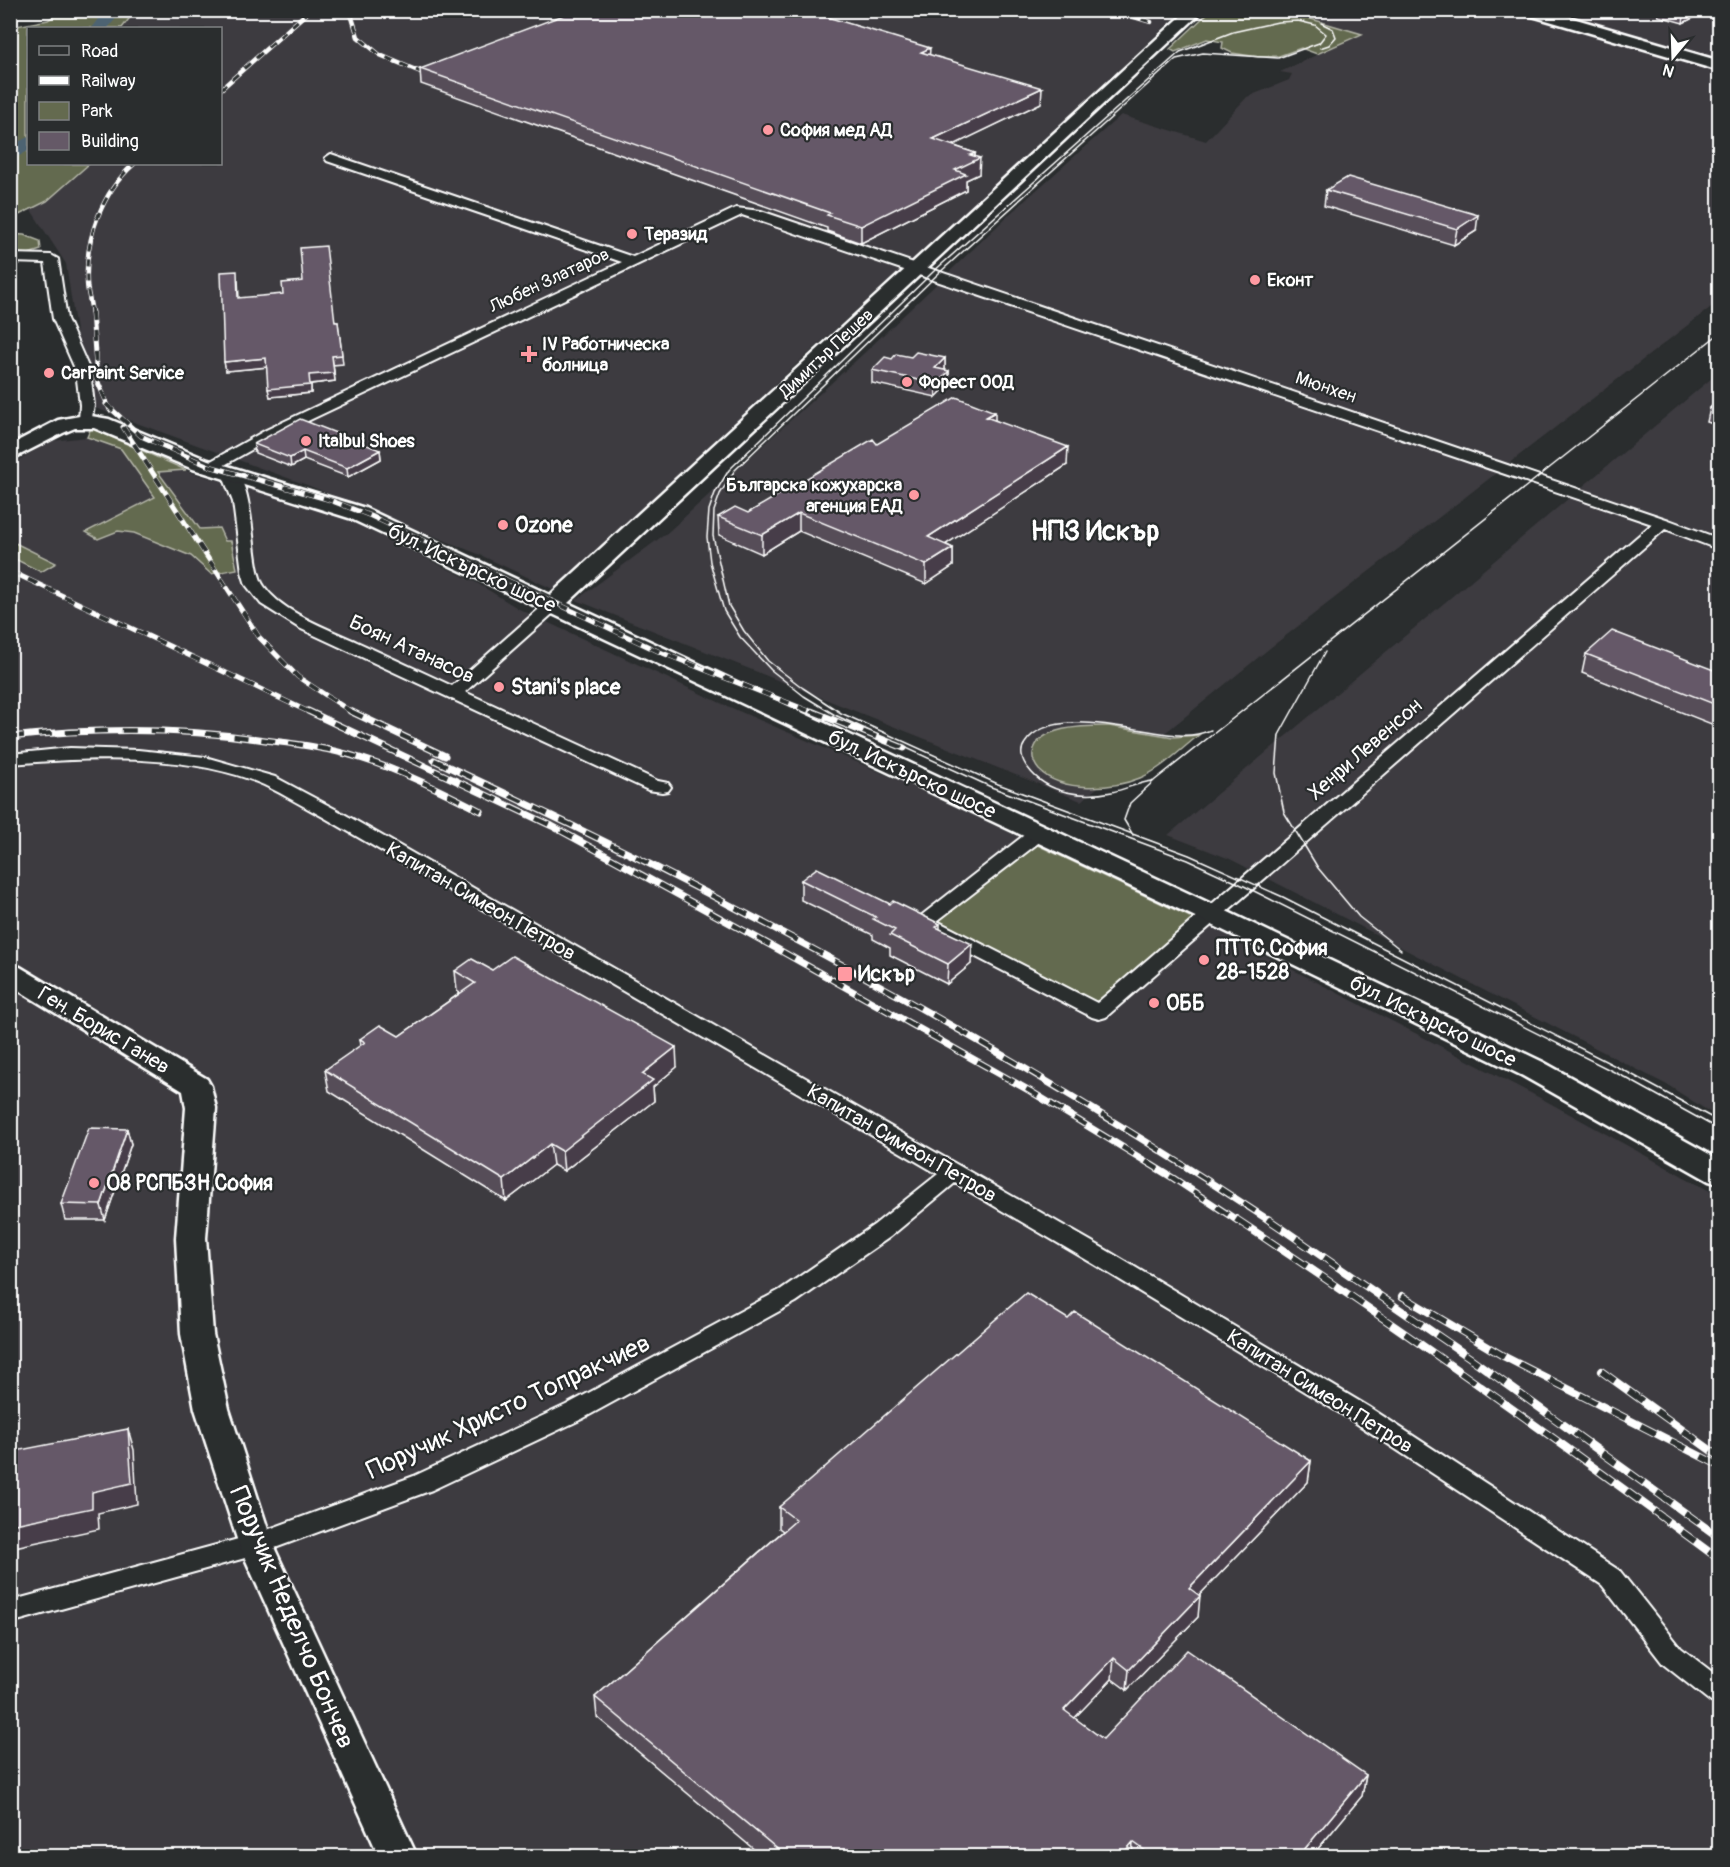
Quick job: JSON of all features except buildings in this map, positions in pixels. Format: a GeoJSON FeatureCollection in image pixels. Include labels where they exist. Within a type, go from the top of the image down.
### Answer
{"type":"FeatureCollection","features":[{"type":"Feature","properties":{"kind":"main road","name":"Димитър Пешев"},"geometry":{"type":"LineString","coordinates":[[553,605],[1197,10]]}},
{"type":"Feature","properties":{"kind":"main road"},"geometry":{"type":"LineString","coordinates":[[1527,10],[1719,66]]}},
{"type":"Feature","properties":{"kind":"main road"},"geometry":{"type":"LineString","coordinates":[[10,453],[60,426],[86,421]]}},
{"type":"Feature","properties":{"kind":"main road","name":"бул. Искърско шосе"},"geometry":{"type":"LineString","coordinates":[[86,421],[106,424],[182,460],[207,469],[321,499],[357,513],[1213,915],[1533,1069],[1719,1174]]}},
{"type":"Feature","properties":{"kind":"main road","name":"Ген. Борис Ганев"},"geometry":{"type":"LineString","coordinates":[[10,973],[197,1086]]}},
{"type":"Feature","properties":{"kind":"main road","name":"Поручик Неделчо Бончев"},"geometry":{"type":"LineString","coordinates":[[197,1086],[201,1108],[191,1238],[197,1334],[224,1450],[256,1545],[398,1857]]}},
{"type":"Feature","properties":{"kind":"street"},"geometry":{"type":"LineString","coordinates":[[331,158],[633,261]]}},
{"type":"Feature","properties":{"kind":"street","name":"Любен Златаров"},"geometry":{"type":"LineString","coordinates":[[207,469],[271,433],[741,211],[919,267]]}},
{"type":"Feature","properties":{"kind":"street"},"geometry":{"type":"LineString","coordinates":[[10,258],[51,259],[60,319],[83,371],[86,421]]}},
{"type":"Feature","properties":{"kind":"street","name":"Мюнхен"},"geometry":{"type":"LineString","coordinates":[[919,267],[1663,523],[1719,545]]}},
{"type":"Feature","properties":{"kind":"street","name":"Боян Атанасов"},"geometry":{"type":"LineString","coordinates":[[231,476],[241,502],[250,572],[260,594],[279,609],[305,624],[453,694],[654,786],[662,787]]}},
{"type":"Feature","properties":{"kind":"street","name":"Хенри Левенсон"},"geometry":{"type":"LineString","coordinates":[[1039,833],[923,922],[1099,1012],[1663,523]]}},
{"type":"Feature","properties":{"kind":"street","name":"Димитър Пешев"},"geometry":{"type":"LineString","coordinates":[[453,694],[553,605]]}},
{"type":"Feature","properties":{"kind":"street","name":"Капитан Симеон Петров"},"geometry":{"type":"LineString","coordinates":[[10,759],[70,753],[138,754],[205,762],[269,781],[459,886],[564,950],[1100,1257],[1361,1414],[1611,1578],[1672,1656],[1719,1694]]}},
{"type":"Feature","properties":{"kind":"street","name":"Поручик Христо Топракчиев"},"geometry":{"type":"LineString","coordinates":[[10,1612],[256,1545],[423,1483],[606,1395],[788,1296],[882,1231],[953,1173]]}},
{"type":"Feature","properties":{"kind":"shaded area"},"geometry":{"type":"Polygon","coordinates":[[[135,11],[1182,11],[992,188],[799,362],[557,591],[478,554],[307,485],[87,405],[66,264],[20,193],[56,165],[222,165],[222,27],[123,27],[135,11]]]}},
{"type":"Feature","properties":{"kind":"shaded area"},"geometry":{"type":"Polygon","coordinates":[[[1284,11],[1507,11],[1719,72],[1719,301],[1270,648],[1081,801],[576,600],[668,532],[863,354],[1014,210],[1121,115],[1206,141],[1247,97],[1289,80],[1292,74],[1280,72],[1361,34],[1284,11]]]}},
{"type":"Feature","properties":{"kind":"shaded area"},"geometry":{"type":"Polygon","coordinates":[[[1547,11],[1719,11],[1719,60],[1547,11]]]}},
{"type":"Feature","properties":{"kind":"shaded area"},"geometry":{"type":"Polygon","coordinates":[[[1719,372],[1719,1118],[1669,1086],[1230,859],[1168,835],[1719,372]]]}},
{"type":"Feature","properties":{"kind":"shaded area"},"geometry":{"type":"Polygon","coordinates":[[[87,437],[199,475],[319,506],[477,583],[519,609],[725,705],[898,780],[1203,923],[1546,1101],[1719,1196],[1719,1856],[11,1856],[10,589],[22,582],[11,577],[11,557],[41,572],[56,563],[11,541],[10,465],[51,441],[87,437]]]}},
{"type":"Feature","properties":{"kind":"green space"},"geometry":{"type":"Polygon","coordinates":[[[61,11],[135,11],[123,27],[27,27],[27,165],[88,165],[47,201],[11,219],[11,27],[48,20],[61,11]]]}},
{"type":"Feature","properties":{"kind":"green space"},"geometry":{"type":"Polygon","coordinates":[[[1210,11],[1284,11],[1362,34],[1317,54],[1301,48],[1279,56],[1258,57],[1232,53],[1222,48],[1223,42],[1207,39],[1175,52],[1170,49],[1210,11]]]}},
{"type":"Feature","properties":{"kind":"green space"},"geometry":{"type":"Polygon","coordinates":[[[10,234],[24,235],[40,241],[41,250],[28,254],[11,254],[10,234]]]}},
{"type":"Feature","properties":{"kind":"green space"},"geometry":{"type":"Polygon","coordinates":[[[91,428],[186,470],[158,472],[200,529],[219,528],[225,541],[231,541],[237,569],[211,574],[191,556],[134,533],[118,531],[98,539],[86,532],[155,497],[121,449],[87,437],[91,428]]]}},
{"type":"Feature","properties":{"kind":"green space"},"geometry":{"type":"Polygon","coordinates":[[[11,541],[56,563],[41,572],[11,557],[11,541]]]}},
{"type":"Feature","properties":{"kind":"green space"},"geometry":{"type":"Polygon","coordinates":[[[1109,726],[1173,737],[1199,735],[1156,770],[1140,778],[1116,785],[1074,786],[1049,777],[1035,764],[1033,753],[1037,744],[1053,732],[1077,727],[1109,726]]]}},
{"type":"Feature","properties":{"kind":"green space"},"geometry":{"type":"Polygon","coordinates":[[[1029,841],[1203,923],[1099,1012],[923,922],[1029,841]]]}},
{"type":"Feature","properties":{"kind":"waterway","name":"Искър"},"geometry":{"type":"LineString","coordinates":[[100,27],[115,10]]}},
{"type":"Feature","properties":{"kind":"waterway","name":"Искър"},"geometry":{"type":"LineString","coordinates":[[10,155],[27,144]]}},
{"type":"Feature","properties":{"kind":"tram line"},"geometry":{"type":"LineString","coordinates":[[1132,834],[998,784],[841,713],[768,661],[744,631],[729,606],[713,536],[714,511],[720,494],[735,470],[938,274],[1176,59],[1203,53],[1278,58],[1319,43],[1326,34],[1315,25],[1298,21],[1278,22],[1233,32],[1180,52],[933,272],[729,470],[715,493],[709,510],[707,537],[710,562],[724,611],[740,637],[771,670],[804,696],[835,715],[991,787],[1188,860],[1244,886],[1626,1078],[1720,1130]]}},
{"type":"Feature","properties":{"kind":"tram line"},"geometry":{"type":"LineString","coordinates":[[1320,48],[1329,45],[1336,37],[1333,29],[1321,23]]}},
{"type":"Feature","properties":{"kind":"tram line"},"geometry":{"type":"LineString","coordinates":[[1132,834],[1124,820],[1130,803],[1155,780],[1720,333]]}},
{"type":"Feature","properties":{"kind":"tram line"},"geometry":{"type":"LineString","coordinates":[[1325,652],[1279,735],[1276,773],[1284,812],[1318,868],[1359,917],[1401,950]]}},
{"type":"Feature","properties":{"kind":"tram line"},"geometry":{"type":"LineString","coordinates":[[1152,781],[1101,794],[1066,792],[1055,789],[1036,777],[1024,762],[1022,749],[1037,731],[1054,725],[1097,724],[1183,735],[1211,730]]}},
{"type":"Feature","properties":{"kind":"tram line"},"geometry":{"type":"LineString","coordinates":[[1132,834],[1189,855],[1283,897],[1629,1073],[1720,1122]]}},
{"type":"Feature","properties":{"kind":"railway"},"geometry":{"type":"LineString","coordinates":[[222,88],[310,10]]}},
{"type":"Feature","properties":{"kind":"railway"},"geometry":{"type":"LineString","coordinates":[[353,10],[351,14],[358,37],[380,55],[430,76]]}},
{"type":"Feature","properties":{"kind":"railway"},"geometry":{"type":"LineString","coordinates":[[1111,10],[1151,22]]}},
{"type":"Feature","properties":{"kind":"railway"},"geometry":{"type":"LineString","coordinates":[[92,314],[87,265],[93,233],[98,217],[113,188],[133,165]]}},
{"type":"Feature","properties":{"kind":"railway"},"geometry":{"type":"LineString","coordinates":[[92,312],[97,380],[108,406]]}},
{"type":"Feature","properties":{"kind":"railway"},"geometry":{"type":"LineString","coordinates":[[108,406],[141,436],[209,466],[327,499],[371,516],[660,652],[814,713]]}},
{"type":"Feature","properties":{"kind":"railway"},"geometry":{"type":"LineString","coordinates":[[108,406],[110,410]]}},
{"type":"Feature","properties":{"kind":"railway"},"geometry":{"type":"LineString","coordinates":[[123,427],[259,637],[298,677],[353,713]]}},
{"type":"Feature","properties":{"kind":"railway"},"geometry":{"type":"LineString","coordinates":[[10,571],[311,713]]}},
{"type":"Feature","properties":{"kind":"railway"},"geometry":{"type":"LineString","coordinates":[[308,711],[552,826],[781,951],[1030,1091],[1173,1178],[1238,1221]]}},
{"type":"Feature","properties":{"kind":"railway"},"geometry":{"type":"LineString","coordinates":[[350,711],[445,756]]}},
{"type":"Feature","properties":{"kind":"railway"},"geometry":{"type":"LineString","coordinates":[[811,711],[904,748]]}},
{"type":"Feature","properties":{"kind":"railway"},"geometry":{"type":"LineString","coordinates":[[10,737],[74,732],[170,731],[301,745],[376,763],[422,782],[481,811]]}},
{"type":"Feature","properties":{"kind":"railway"},"geometry":{"type":"LineString","coordinates":[[434,760],[649,864],[861,975],[1068,1094],[1270,1221]]}},
{"type":"Feature","properties":{"kind":"railway"},"geometry":{"type":"LineString","coordinates":[[1236,1219],[1480,1386],[1720,1560]]}},
{"type":"Feature","properties":{"kind":"railway"},"geometry":{"type":"LineString","coordinates":[[1268,1219],[1469,1357],[1720,1538]]}},
{"type":"Feature","properties":{"kind":"railway"},"geometry":{"type":"LineString","coordinates":[[1402,1296],[1505,1357],[1720,1466]]}},
{"type":"Feature","properties":{"kind":"railway"},"geometry":{"type":"LineString","coordinates":[[1601,1371],[1720,1457]]}},
{"type":"Feature","properties":{"kind":"place","name":"София мед АД"},"geometry":{"type":"Point","coordinates":[768,130]}},
{"type":"Feature","properties":{"kind":"place","name":"Теразид"},"geometry":{"type":"Point","coordinates":[632,234]}},
{"type":"Feature","properties":{"kind":"place","name":"Еконт"},"geometry":{"type":"Point","coordinates":[1255,280]}},
{"type":"Feature","properties":{"kind":"place","name":"IV Работническа болница"},"geometry":{"type":"Point","coordinates":[529,354]}},
{"type":"Feature","properties":{"kind":"place","name":"CarPaint Service"},"geometry":{"type":"Point","coordinates":[49,373]}},
{"type":"Feature","properties":{"kind":"place","name":"Форест ООД"},"geometry":{"type":"Point","coordinates":[907,382]}},
{"type":"Feature","properties":{"kind":"place","name":"Italbul Shoes"},"geometry":{"type":"Point","coordinates":[306,441]}},
{"type":"Feature","properties":{"kind":"place","name":"Българска кожухарска агенция ЕАД"},"geometry":{"type":"Point","coordinates":[914,495]}},
{"type":"Feature","properties":{"kind":"place","name":"Ozone"},"geometry":{"type":"Point","coordinates":[503,525]}},
{"type":"Feature","properties":{"kind":"place","name":"Stani's place"},"geometry":{"type":"Point","coordinates":[499,687]}},
{"type":"Feature","properties":{"kind":"place","name":"ПТТС София 28-1528"},"geometry":{"type":"Point","coordinates":[1204,960]}},
{"type":"Feature","properties":{"kind":"place","name":"Искър"},"geometry":{"type":"Point","coordinates":[845,974]}},
{"type":"Feature","properties":{"kind":"place","name":"ОББ"},"geometry":{"type":"Point","coordinates":[1154,1003]}},
{"type":"Feature","properties":{"kind":"place","name":"08 РСПБЗН София"},"geometry":{"type":"Point","coordinates":[94,1183]}},
{"type":"Feature","properties":{"kind":"district","name":"НПЗ Искър"},"geometry":{"type":"Point","coordinates":[1095,531]}}]}
